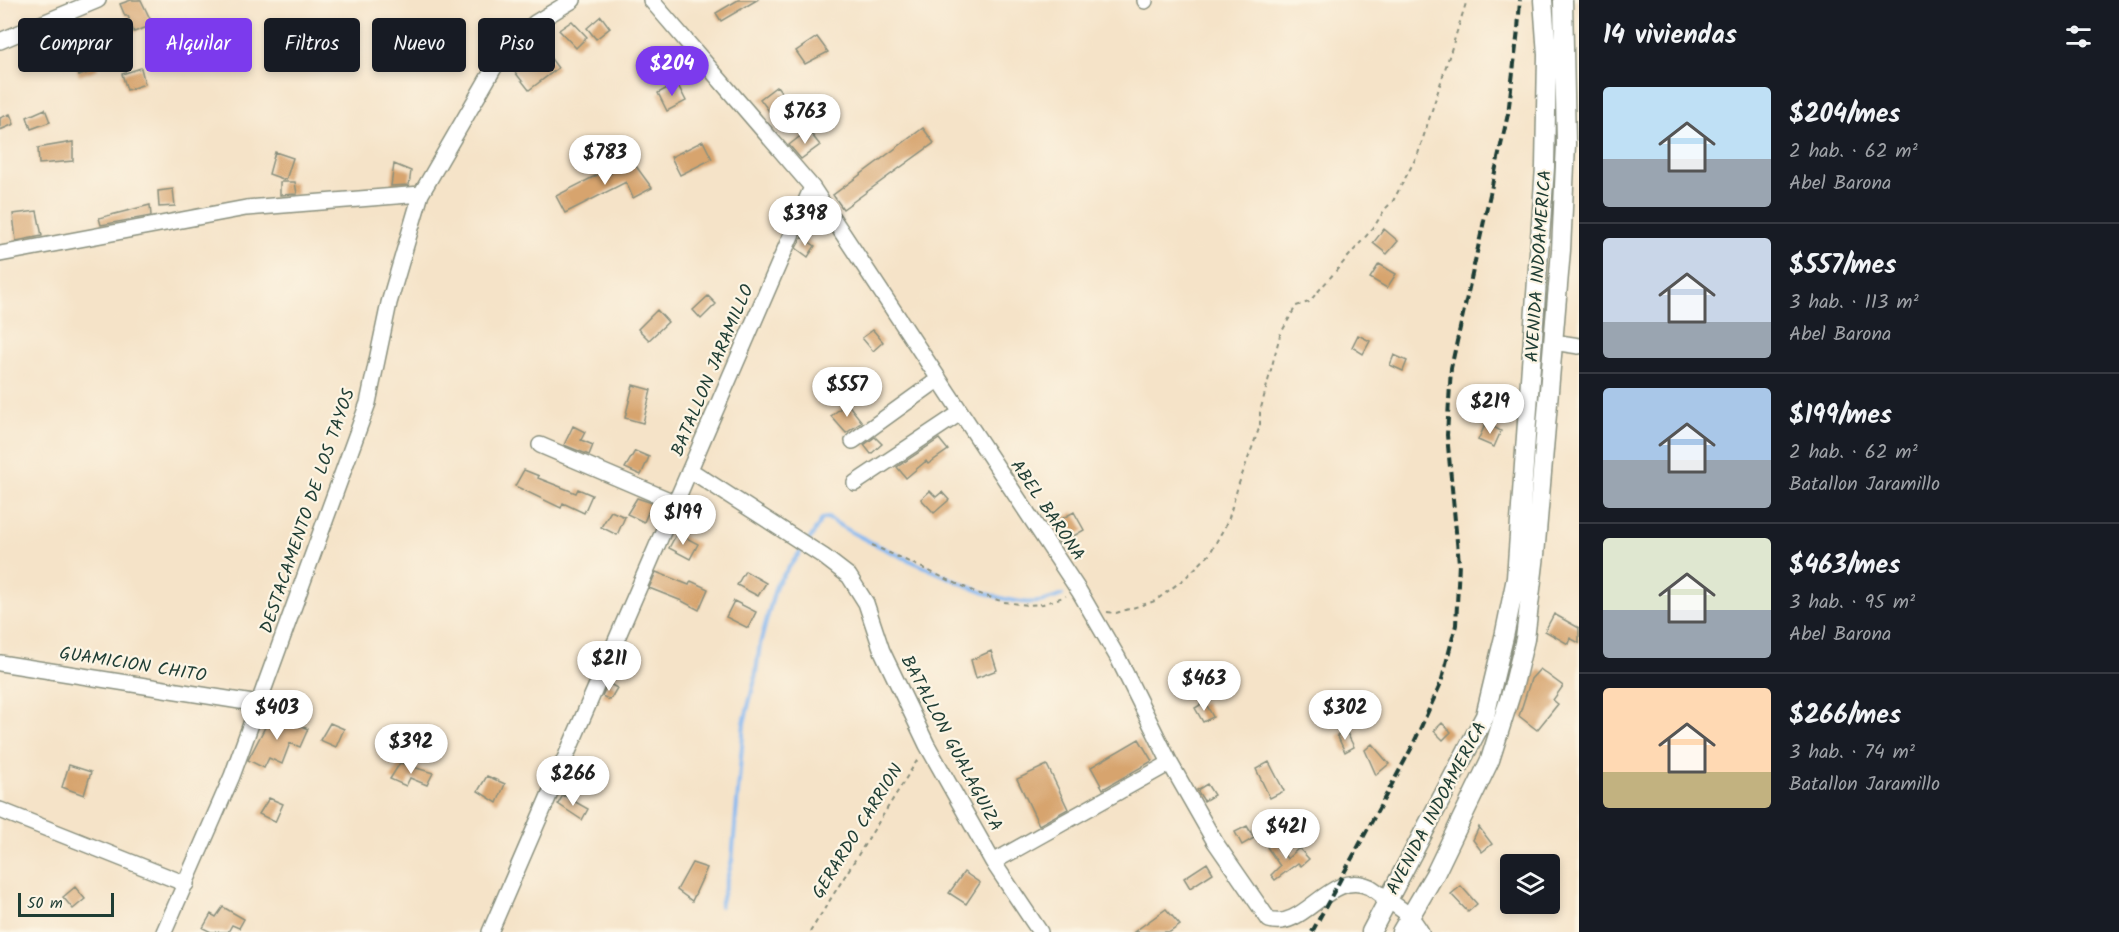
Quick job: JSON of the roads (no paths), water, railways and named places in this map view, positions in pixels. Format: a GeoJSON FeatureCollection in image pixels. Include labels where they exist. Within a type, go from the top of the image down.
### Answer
{"type":"FeatureCollection","features":[{"type":"Feature","properties":{"kind":"main road","name":"AVENIDA INDOAMERICA"},"geometry":{"type":"LineString","coordinates":[[1371,932],[1485,716],[1516,578],[1545,167],[1547,55],[1543,0]]}},
{"type":"Feature","properties":{"kind":"main road","name":"AVENIDA INDOAMERICA"},"geometry":{"type":"LineString","coordinates":[[1401,932],[1455,834],[1490,760],[1525,639],[1535,555],[1561,250],[1566,144],[1563,0]]}},
{"type":"Feature","properties":{"kind":"street"},"geometry":{"type":"LineString","coordinates":[[0,41],[98,0]]}},
{"type":"Feature","properties":{"kind":"street","name":"DESTACAMENTO DE LOS TAYOS"},"geometry":{"type":"LineString","coordinates":[[164,932],[232,776],[368,403],[389,303],[421,194],[495,66],[512,44],[535,24],[573,0]]}},
{"type":"Feature","properties":{"kind":"street","name":"ABEL BARONA"},"geometry":{"type":"LineString","coordinates":[[651,0],[812,187],[1079,591],[1118,658],[1170,764],[1215,842],[1269,920],[1276,922],[1292,919],[1336,888],[1353,884],[1369,886],[1411,915],[1421,932]]}},
{"type":"Feature","properties":{"kind":"street","name":"BATALLON JARAMILLO"},"geometry":{"type":"LineString","coordinates":[[490,932],[812,187]]}},
{"type":"Feature","properties":{"kind":"street"},"geometry":{"type":"LineString","coordinates":[[0,254],[246,208],[421,194]]}},
{"type":"Feature","properties":{"kind":"street"},"geometry":{"type":"LineString","coordinates":[[1552,342],[1579,346]]}},
{"type":"Feature","properties":{"kind":"street"},"geometry":{"type":"LineString","coordinates":[[853,441],[939,379]]}},
{"type":"Feature","properties":{"kind":"street"},"geometry":{"type":"LineString","coordinates":[[855,483],[960,413]]}},
{"type":"Feature","properties":{"kind":"street"},"geometry":{"type":"LineString","coordinates":[[540,445],[676,503]]}},
{"type":"Feature","properties":{"kind":"street","name":"BATALLON GUALAGUIZA"},"geometry":{"type":"LineString","coordinates":[[690,470],[823,556],[849,576],[866,603],[882,651],[927,745],[993,862],[1040,932]]}},
{"type":"Feature","properties":{"kind":"street","name":"GUAMICION CHITO"},"geometry":{"type":"LineString","coordinates":[[0,663],[259,704]]}},
{"type":"Feature","properties":{"kind":"street"},"geometry":{"type":"LineString","coordinates":[[993,862],[1170,764]]}},
{"type":"Feature","properties":{"kind":"street"},"geometry":{"type":"LineString","coordinates":[[0,810],[186,884]]}},
{"type":"Feature","properties":{"kind":"waterway"},"geometry":{"type":"LineString","coordinates":[[808,542],[822,519],[828,518],[878,546],[987,594],[1027,603],[1062,595]]}},
{"type":"Feature","properties":{"kind":"waterway"},"geometry":{"type":"LineString","coordinates":[[720,906],[732,860],[744,723],[755,679],[760,644],[776,585],[803,548]]}},
{"type":"Feature","properties":{"kind":"railway"},"geometry":{"type":"LineString","coordinates":[[1312,932],[1411,749],[1441,683],[1456,625],[1459,563],[1447,435],[1451,368],[1508,114],[1520,0]]}}]}
